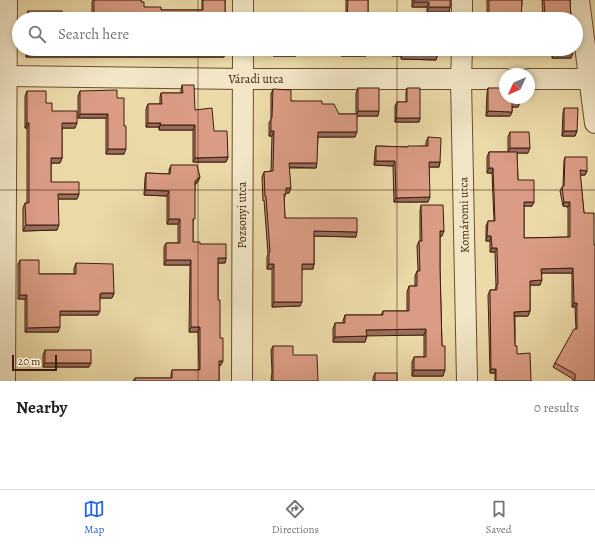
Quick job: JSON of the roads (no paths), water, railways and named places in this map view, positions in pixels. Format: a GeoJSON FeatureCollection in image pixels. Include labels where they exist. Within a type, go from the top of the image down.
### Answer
{"type":"FeatureCollection","features":[{"type":"Feature","properties":{"kind":"street"},"geometry":{"type":"LineString","coordinates":[[5,381],[3,217],[7,0]]}},
{"type":"Feature","properties":{"kind":"street"},"geometry":{"type":"LineString","coordinates":[[243,0],[243,12]]}},
{"type":"Feature","properties":{"kind":"street"},"geometry":{"type":"LineString","coordinates":[[462,0],[462,12]]}},
{"type":"Feature","properties":{"kind":"street"},"geometry":{"type":"LineString","coordinates":[[579,0],[581,12]]}},
{"type":"Feature","properties":{"kind":"street"},"geometry":{"type":"LineString","coordinates":[[583,32],[595,123]]}},
{"type":"Feature","properties":{"kind":"street","name":"Pozsonyi utca"},"geometry":{"type":"LineString","coordinates":[[242,381],[243,56]]}},
{"type":"Feature","properties":{"kind":"street","name":"Komáromi utca"},"geometry":{"type":"LineString","coordinates":[[462,56],[468,381]]}},
{"type":"Feature","properties":{"kind":"street","name":"Váradi utca"},"geometry":{"type":"LineString","coordinates":[[6,76],[243,79],[499,79]]}},
{"type":"Feature","properties":{"kind":"street"},"geometry":{"type":"LineString","coordinates":[[535,79],[589,79]]}}]}
